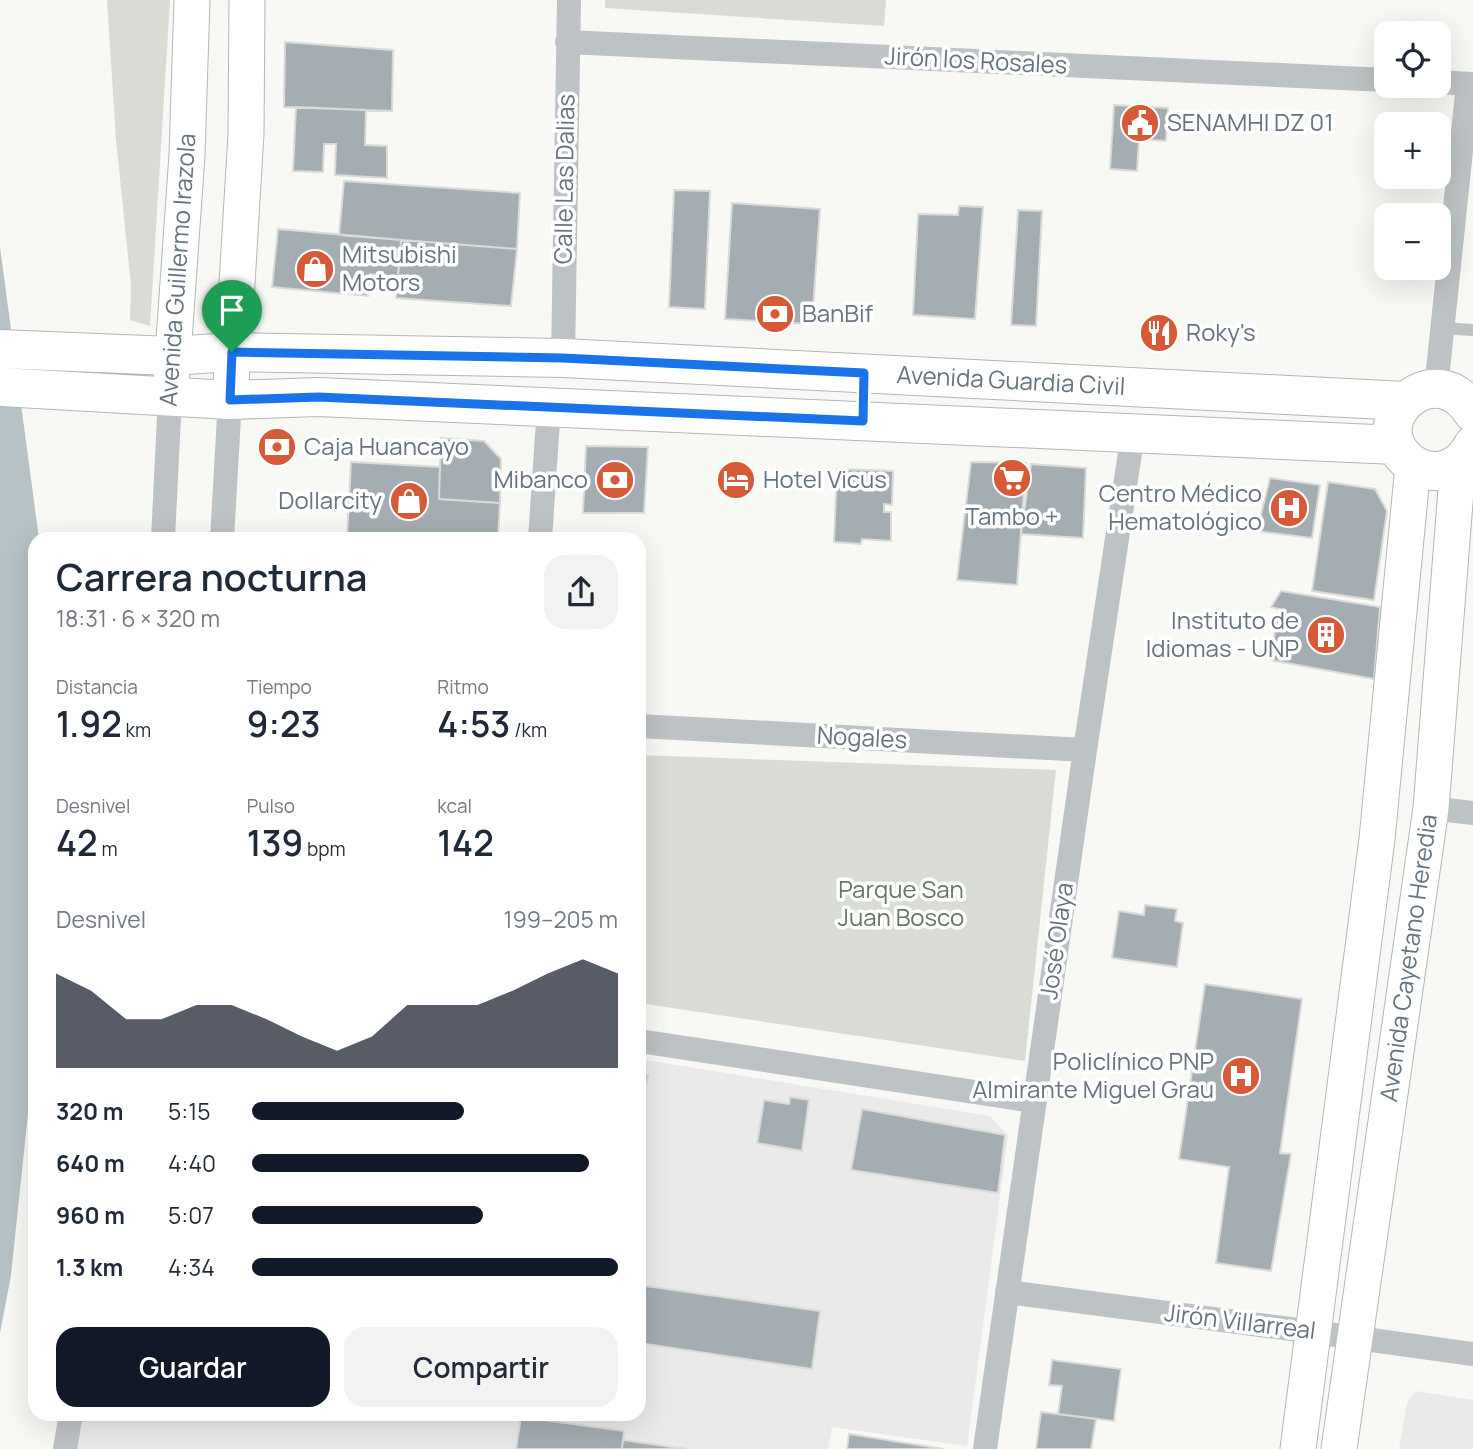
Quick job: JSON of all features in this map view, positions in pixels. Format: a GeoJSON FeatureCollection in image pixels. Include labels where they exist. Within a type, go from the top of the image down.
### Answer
{"type":"FeatureCollection","features":[{"type":"Feature","properties":{"kind":"main road","name":"Avenida Guillermo Irazola"},"geometry":{"type":"LineString","coordinates":[[170,397],[187,155],[191,0]]}},
{"type":"Feature","properties":{"kind":"main road"},"geometry":{"type":"LineString","coordinates":[[230,400],[246,134],[247,0]]}},
{"type":"Feature","properties":{"kind":"main road"},"geometry":{"type":"LineString","coordinates":[[183,205],[242,208]]}},
{"type":"Feature","properties":{"kind":"main road","name":"Avenida Guardia Civil"},"geometry":{"type":"LineString","coordinates":[[0,349],[172,356],[232,352],[563,358],[1451,403]]}},
{"type":"Feature","properties":{"kind":"main road"},"geometry":{"type":"LineString","coordinates":[[863,421],[864,373]]}},
{"type":"Feature","properties":{"kind":"main road","name":"Avenida Guardia Civil"},"geometry":{"type":"LineString","coordinates":[[0,387],[230,400],[318,397],[1133,433],[1404,456],[1424,470],[1436,471],[1448,469],[1468,456]]}},
{"type":"Feature","properties":{"kind":"main road"},"geometry":{"type":"LineString","coordinates":[[1404,456],[1393,434],[1398,411],[1451,403]]}},
{"type":"Feature","properties":{"kind":"main road","name":"Avenida Cayetano Heredia"},"geometry":{"type":"LineString","coordinates":[[1298,1449],[1377,839],[1404,456]]}},
{"type":"Feature","properties":{"kind":"main road","name":"Avenida Cayetano Heredia"},"geometry":{"type":"LineString","coordinates":[[1339,1449],[1431,808],[1468,456]]}},
{"type":"Feature","properties":{"kind":"street","name":"Calle Las Dalias"},"geometry":{"type":"LineString","coordinates":[[563,358],[569,0]]}},
{"type":"Feature","properties":{"kind":"street","name":"Jirón los Rosales"},"geometry":{"type":"LineString","coordinates":[[567,42],[1374,79]]}},
{"type":"Feature","properties":{"kind":"street"},"geometry":{"type":"LineString","coordinates":[[1451,83],[1470,84],[1443,328],[1451,403]]}},
{"type":"Feature","properties":{"kind":"street","name":"Avenida Guillermo Irazola"},"geometry":{"type":"LineString","coordinates":[[163,532],[170,397]]}},
{"type":"Feature","properties":{"kind":"street"},"geometry":{"type":"LineString","coordinates":[[222,532],[230,400]]}},
{"type":"Feature","properties":{"kind":"street"},"geometry":{"type":"LineString","coordinates":[[540,532],[549,406]]}},
{"type":"Feature","properties":{"kind":"street","name":"José Olaya"},"geometry":{"type":"LineString","coordinates":[[985,1449],[1084,750],[1133,433]]}},
{"type":"Feature","properties":{"kind":"street","name":"Nogales"},"geometry":{"type":"LineString","coordinates":[[646,726],[1084,750]]}},
{"type":"Feature","properties":{"kind":"street"},"geometry":{"type":"LineString","coordinates":[[1431,808],[1473,813]]}},
{"type":"Feature","properties":{"kind":"street"},"geometry":{"type":"LineString","coordinates":[[646,1042],[1034,1101]]}},
{"type":"Feature","properties":{"kind":"street","name":"Jirón Villarreal"},"geometry":{"type":"LineString","coordinates":[[1007,1292],[1473,1354]]}},
{"type":"Feature","properties":{"kind":"street"},"geometry":{"type":"LineString","coordinates":[[65,1449],[70,1421]]}},
{"type":"Feature","properties":{"kind":"lane"},"geometry":{"type":"LineString","coordinates":[[1443,328],[1473,330]]}},
{"type":"Feature","properties":{"kind":"shaded area"},"geometry":{"type":"Polygon","coordinates":[[[0,247],[38,532],[28,532],[28,1114],[11,1275],[0,1333],[0,247]]]}},
{"type":"Feature","properties":{"kind":"shaded area"},"geometry":{"type":"Polygon","coordinates":[[[646,1060],[990,1116],[1008,1136],[967,1446],[832,1427],[828,1449],[75,1449],[80,1421],[646,1421],[646,1060]]]}},
{"type":"Feature","properties":{"kind":"shaded area"},"geometry":{"type":"Polygon","coordinates":[[[1415,1391],[1473,1400],[1473,1449],[1399,1449],[1407,1403],[1415,1391]]]}},
{"type":"Feature","properties":{"kind":"green space"},"geometry":{"type":"Polygon","coordinates":[[[107,0],[170,0],[150,326],[130,320],[131,285],[116,140],[107,0]]]}},
{"type":"Feature","properties":{"kind":"green space"},"geometry":{"type":"Polygon","coordinates":[[[605,0],[886,0],[884,26],[605,8],[605,0]]]}},
{"type":"Feature","properties":{"kind":"green space","name":"Parque San Juan Bosco"},"geometry":{"type":"Polygon","coordinates":[[[646,755],[1056,770],[1025,1061],[646,1004],[646,755]]]}},
{"type":"Feature","properties":{"kind":"building"},"geometry":{"type":"Polygon","coordinates":[[[285,42],[393,50],[392,111],[284,107],[285,42]]]}},
{"type":"Feature","properties":{"kind":"building","name":"SENAMHI DZ 01"},"geometry":{"type":"Polygon","coordinates":[[[1114,105],[1168,108],[1166,141],[1139,139],[1137,171],[1110,169],[1114,105]]]}},
{"type":"Feature","properties":{"kind":"building"},"geometry":{"type":"Polygon","coordinates":[[[296,107],[366,110],[365,145],[387,146],[387,178],[335,175],[336,144],[324,144],[323,172],[293,171],[296,107]]]}},
{"type":"Feature","properties":{"kind":"building"},"geometry":{"type":"Polygon","coordinates":[[[344,181],[520,193],[517,249],[339,235],[344,181]]]}},
{"type":"Feature","properties":{"kind":"building"},"geometry":{"type":"Polygon","coordinates":[[[674,190],[710,191],[705,309],[669,307],[674,190]]]}},
{"type":"Feature","properties":{"kind":"building"},"geometry":{"type":"Polygon","coordinates":[[[732,203],[820,209],[812,324],[725,319],[732,203]]]}},
{"type":"Feature","properties":{"kind":"building"},"geometry":{"type":"Polygon","coordinates":[[[959,206],[983,207],[975,319],[913,315],[918,214],[958,215],[959,206]]]}},
{"type":"Feature","properties":{"kind":"building"},"geometry":{"type":"Polygon","coordinates":[[[1018,210],[1042,211],[1036,326],[1011,325],[1018,210]]]}},
{"type":"Feature","properties":{"kind":"building"},"geometry":{"type":"Polygon","coordinates":[[[278,229],[401,240],[398,277],[370,274],[368,296],[272,287],[278,229]]]}},
{"type":"Feature","properties":{"kind":"building"},"geometry":{"type":"Polygon","coordinates":[[[401,240],[517,249],[511,306],[396,298],[401,240]]]}},
{"type":"Feature","properties":{"kind":"building"},"geometry":{"type":"Polygon","coordinates":[[[441,438],[484,441],[501,459],[500,503],[439,499],[441,438]]]}},
{"type":"Feature","properties":{"kind":"building","name":"Mibanco"},"geometry":{"type":"Polygon","coordinates":[[[586,446],[648,447],[644,513],[583,513],[586,446]]]}},
{"type":"Feature","properties":{"kind":"building","name":"Dollarcity"},"geometry":{"type":"Polygon","coordinates":[[[351,462],[440,467],[439,499],[500,503],[498,532],[347,532],[351,462]]]}},
{"type":"Feature","properties":{"kind":"building"},"geometry":{"type":"Polygon","coordinates":[[[971,462],[1026,463],[1017,585],[957,580],[971,462]]]}},
{"type":"Feature","properties":{"kind":"building"},"geometry":{"type":"Polygon","coordinates":[[[1031,464],[1086,468],[1083,538],[1021,534],[1031,464]]]}},
{"type":"Feature","properties":{"kind":"building"},"geometry":{"type":"Polygon","coordinates":[[[837,469],[893,471],[892,505],[884,504],[884,512],[891,512],[891,541],[862,539],[861,544],[834,542],[837,469]]]}},
{"type":"Feature","properties":{"kind":"building","name":"Centro Médico Hematológico"},"geometry":{"type":"Polygon","coordinates":[[[1270,478],[1320,485],[1312,538],[1257,531],[1270,478]]]}},
{"type":"Feature","properties":{"kind":"building"},"geometry":{"type":"Polygon","coordinates":[[[1328,482],[1375,489],[1387,511],[1374,600],[1312,591],[1328,482]]]}},
{"type":"Feature","properties":{"kind":"building","name":"Instituto de Idiomas - UNP"},"geometry":{"type":"Polygon","coordinates":[[[1281,591],[1380,607],[1374,679],[1270,660],[1279,609],[1271,607],[1281,591]]]}},
{"type":"Feature","properties":{"kind":"building"},"geometry":{"type":"Polygon","coordinates":[[[1145,905],[1177,909],[1175,921],[1183,923],[1177,967],[1112,958],[1119,911],[1144,915],[1145,905]]]}},
{"type":"Feature","properties":{"kind":"building","name":"Policlínico PNP Almirante Miguel Grau"},"geometry":{"type":"Polygon","coordinates":[[[1205,984],[1302,999],[1280,1153],[1291,1154],[1271,1271],[1216,1263],[1229,1167],[1179,1159],[1205,984]]]}},
{"type":"Feature","properties":{"kind":"building"},"geometry":{"type":"Polygon","coordinates":[[[790,1097],[809,1100],[802,1151],[757,1143],[764,1100],[789,1104],[790,1097]]]}},
{"type":"Feature","properties":{"kind":"building"},"geometry":{"type":"Polygon","coordinates":[[[862,1109],[1005,1135],[998,1193],[851,1170],[862,1109]]]}},
{"type":"Feature","properties":{"kind":"building"},"geometry":{"type":"Polygon","coordinates":[[[646,1286],[820,1311],[812,1369],[646,1344],[646,1286]]]}},
{"type":"Feature","properties":{"kind":"building"},"geometry":{"type":"Polygon","coordinates":[[[1052,1360],[1121,1369],[1114,1421],[1058,1414],[1062,1386],[1049,1385],[1052,1360]]]}},
{"type":"Feature","properties":{"kind":"building"},"geometry":{"type":"Polygon","coordinates":[[[1041,1412],[1096,1419],[1091,1449],[1036,1449],[1041,1412]]]}},
{"type":"Feature","properties":{"kind":"building"},"geometry":{"type":"Polygon","coordinates":[[[520,1421],[550,1421],[624,1431],[622,1449],[516,1449],[520,1421]]]}},
{"type":"Feature","properties":{"kind":"building"},"geometry":{"type":"Polygon","coordinates":[[[849,1434],[943,1449],[847,1449],[849,1434]]]}},
{"type":"Feature","properties":{"kind":"building"},"geometry":{"type":"Polygon","coordinates":[[[623,1440],[686,1449],[622,1449],[623,1440]]]}},
{"type":"Feature","properties":{"kind":"place","name":"SENAMHI DZ 01"},"geometry":{"type":"Point","coordinates":[1140,123]}},
{"type":"Feature","properties":{"kind":"place","name":"Mitsubishi Motors"},"geometry":{"type":"Point","coordinates":[315,269]}},
{"type":"Feature","properties":{"kind":"place","name":"BanBif"},"geometry":{"type":"Point","coordinates":[775,314]}},
{"type":"Feature","properties":{"kind":"place","name":"Roky's"},"geometry":{"type":"Point","coordinates":[1159,333]}},
{"type":"Feature","properties":{"kind":"place","name":"Caja Huancayo"},"geometry":{"type":"Point","coordinates":[277,447]}},
{"type":"Feature","properties":{"kind":"place","name":"Tambo +"},"geometry":{"type":"Point","coordinates":[1012,478]}},
{"type":"Feature","properties":{"kind":"place","name":"Mibanco"},"geometry":{"type":"Point","coordinates":[615,480]}},
{"type":"Feature","properties":{"kind":"place","name":"Hotel Vicus"},"geometry":{"type":"Point","coordinates":[736,480]}},
{"type":"Feature","properties":{"kind":"place","name":"Dollarcity"},"geometry":{"type":"Point","coordinates":[409,501]}},
{"type":"Feature","properties":{"kind":"place","name":"Centro Médico Hematológico"},"geometry":{"type":"Point","coordinates":[1289,508]}},
{"type":"Feature","properties":{"kind":"place","name":"Instituto de Idiomas - UNP"},"geometry":{"type":"Point","coordinates":[1326,635]}},
{"type":"Feature","properties":{"kind":"place","name":"Policlínico PNP Almirante Miguel Grau"},"geometry":{"type":"Point","coordinates":[1241,1076]}},
{"type":"Feature","properties":{"kind":"route"},"geometry":{"type":"LineString","coordinates":[[232,352],[563,358],[864,373],[863,421],[318,397],[230,400],[232,352]]}}]}
